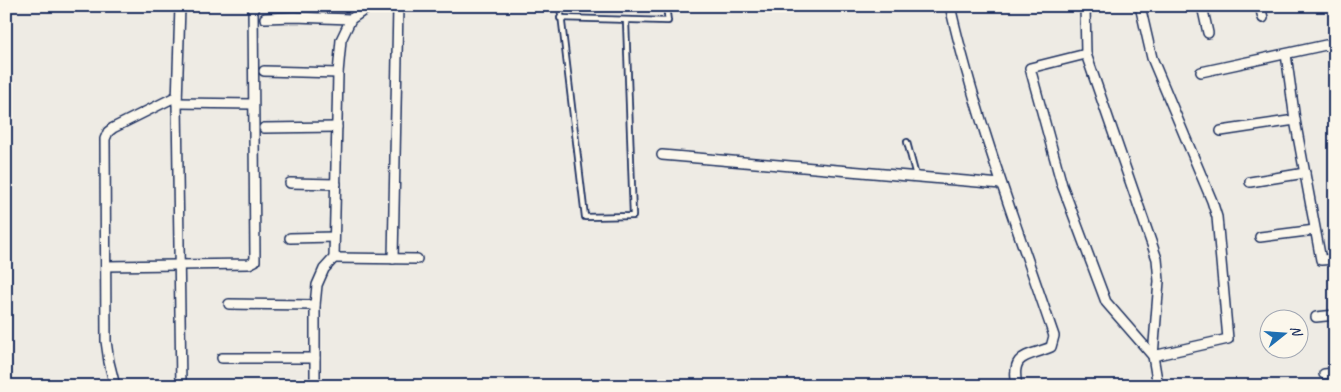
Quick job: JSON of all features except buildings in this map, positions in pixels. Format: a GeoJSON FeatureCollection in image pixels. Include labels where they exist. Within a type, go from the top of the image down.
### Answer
{"type":"FeatureCollection","features":[{"type":"Feature","properties":{"kind":"street"},"geometry":{"type":"LineString","coordinates":[[180,6],[177,99],[181,386]]}},
{"type":"Feature","properties":{"kind":"street"},"geometry":{"type":"LineString","coordinates":[[106,266],[249,264],[255,261],[253,6]]}},
{"type":"Feature","properties":{"kind":"street"},"geometry":{"type":"LineString","coordinates":[[294,6],[294,17]]}},
{"type":"Feature","properties":{"kind":"street"},"geometry":{"type":"LineString","coordinates":[[314,386],[315,305],[320,276],[334,258],[338,73],[341,40],[353,18],[356,6]]}},
{"type":"Feature","properties":{"kind":"street"},"geometry":{"type":"LineString","coordinates":[[265,18],[353,18],[370,6]]}},
{"type":"Feature","properties":{"kind":"street"},"geometry":{"type":"LineString","coordinates":[[393,259],[398,6]]}},
{"type":"Feature","properties":{"kind":"street"},"geometry":{"type":"LineString","coordinates":[[950,6],[963,62],[1001,184],[1054,336],[1051,347],[1027,354],[1019,360],[1016,369],[1016,386]]}},
{"type":"Feature","properties":{"kind":"street"},"geometry":{"type":"LineString","coordinates":[[1085,6],[1086,54],[1158,259],[1159,281],[1153,356],[1158,386]]}},
{"type":"Feature","properties":{"kind":"street"},"geometry":{"type":"LineString","coordinates":[[1140,6],[1152,58],[1217,217],[1228,339],[1153,356]]}},
{"type":"Feature","properties":{"kind":"street"},"geometry":{"type":"LineString","coordinates":[[1202,6],[1208,33]]}},
{"type":"Feature","properties":{"kind":"street"},"geometry":{"type":"LineString","coordinates":[[1260,6],[1262,18]]}},
{"type":"Feature","properties":{"kind":"street"},"geometry":{"type":"LineString","coordinates":[[1201,72],[1335,43]]}},
{"type":"Feature","properties":{"kind":"street"},"geometry":{"type":"LineString","coordinates":[[1086,54],[1030,68],[1062,185],[1106,302],[1153,356]]}},
{"type":"Feature","properties":{"kind":"street"},"geometry":{"type":"LineString","coordinates":[[1286,54],[1295,120],[1321,260],[1335,259]]}},
{"type":"Feature","properties":{"kind":"street"},"geometry":{"type":"LineString","coordinates":[[264,71],[338,73]]}},
{"type":"Feature","properties":{"kind":"street"},"geometry":{"type":"LineString","coordinates":[[115,386],[106,342],[104,143],[106,136],[113,128],[177,99],[253,104]]}},
{"type":"Feature","properties":{"kind":"street"},"geometry":{"type":"LineString","coordinates":[[1221,131],[1295,120]]}},
{"type":"Feature","properties":{"kind":"street"},"geometry":{"type":"LineString","coordinates":[[264,128],[338,127]]}},
{"type":"Feature","properties":{"kind":"street"},"geometry":{"type":"LineString","coordinates":[[662,154],[1001,184]]}},
{"type":"Feature","properties":{"kind":"street"},"geometry":{"type":"LineString","coordinates":[[1250,182],[1305,173]]}},
{"type":"Feature","properties":{"kind":"street"},"geometry":{"type":"LineString","coordinates":[[290,183],[336,184]]}},
{"type":"Feature","properties":{"kind":"street"},"geometry":{"type":"LineString","coordinates":[[1260,238],[1315,230]]}},
{"type":"Feature","properties":{"kind":"street"},"geometry":{"type":"LineString","coordinates":[[290,238],[334,237]]}},
{"type":"Feature","properties":{"kind":"street"},"geometry":{"type":"LineString","coordinates":[[334,258],[417,259]]}},
{"type":"Feature","properties":{"kind":"street"},"geometry":{"type":"LineString","coordinates":[[229,304],[315,305]]}},
{"type":"Feature","properties":{"kind":"street"},"geometry":{"type":"LineString","coordinates":[[1316,317],[1335,315]]}},
{"type":"Feature","properties":{"kind":"street"},"geometry":{"type":"LineString","coordinates":[[222,358],[315,358]]}},
{"type":"Feature","properties":{"kind":"street"},"geometry":{"type":"LineString","coordinates":[[1324,374],[1335,373]]}},
{"type":"Feature","properties":{"kind":"lane"},"geometry":{"type":"LineString","coordinates":[[560,6],[585,217],[632,216],[626,21]]}},
{"type":"Feature","properties":{"kind":"lane"},"geometry":{"type":"LineString","coordinates":[[560,18],[668,21],[666,6]]}},
{"type":"Feature","properties":{"kind":"lane"},"geometry":{"type":"LineString","coordinates":[[907,142],[916,176]]}}]}
